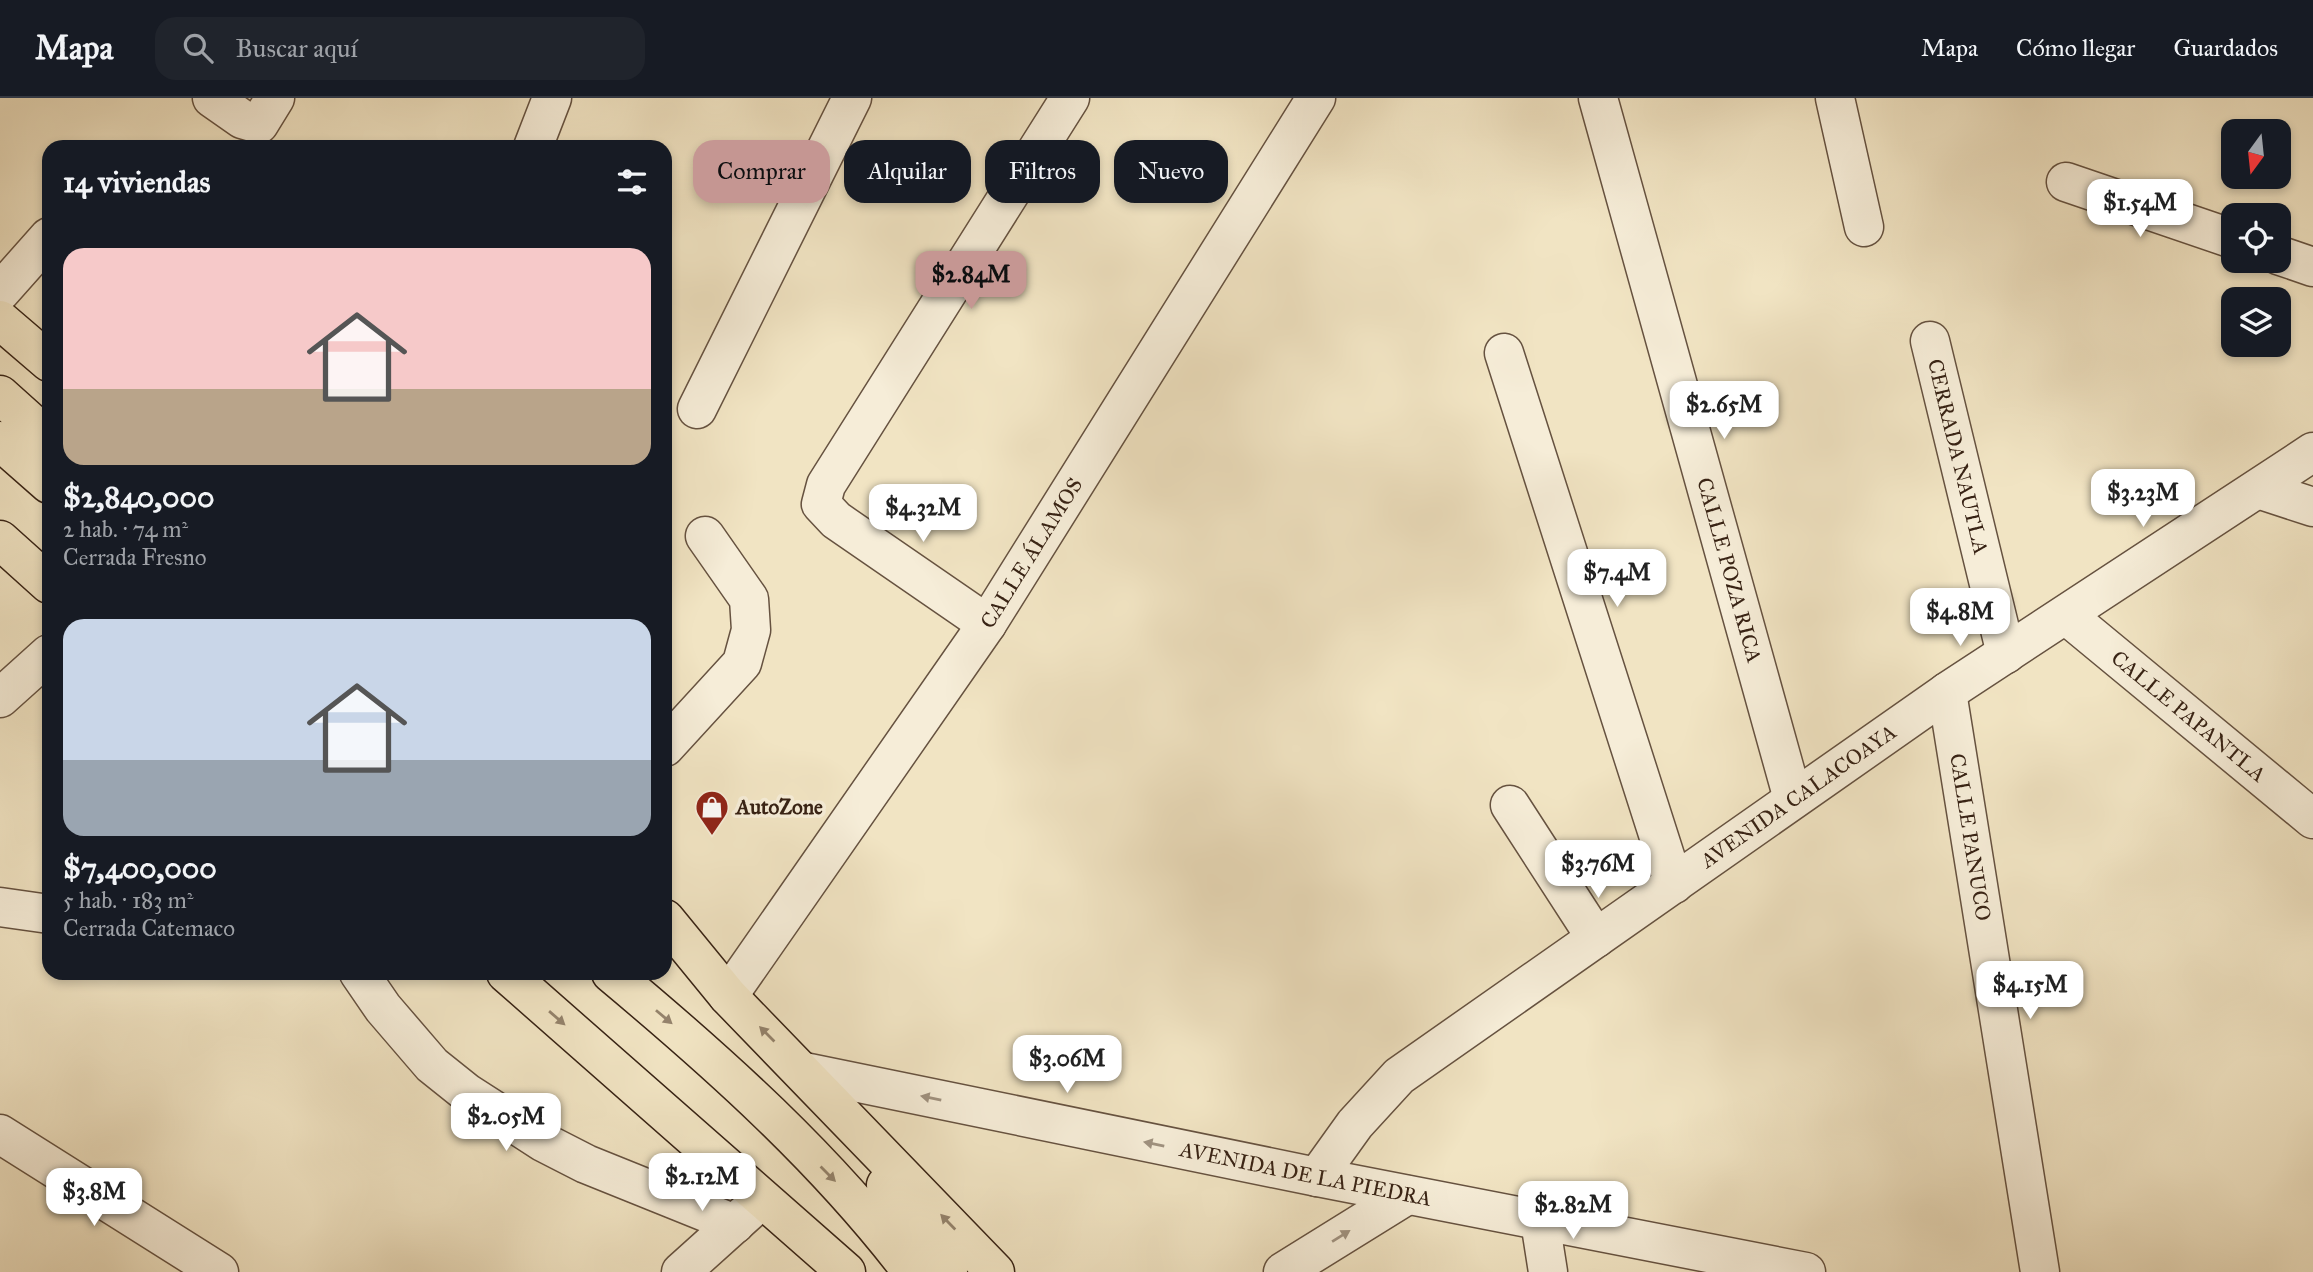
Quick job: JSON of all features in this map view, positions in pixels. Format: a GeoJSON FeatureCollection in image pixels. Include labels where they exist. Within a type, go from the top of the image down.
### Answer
{"type":"FeatureCollection","features":[{"type":"Feature","properties":{"kind":"main road"},"geometry":{"type":"LineString","coordinates":[[0,320],[42,354]]}},
{"type":"Feature","properties":{"kind":"main road"},"geometry":{"type":"LineString","coordinates":[[0,395],[42,433]]}},
{"type":"Feature","properties":{"kind":"main road"},"geometry":{"type":"LineString","coordinates":[[0,441],[42,478]]}},
{"type":"Feature","properties":{"kind":"main road"},"geometry":{"type":"LineString","coordinates":[[0,540],[42,578]]}},
{"type":"Feature","properties":{"kind":"main road"},"geometry":{"type":"LineString","coordinates":[[672,928],[728,996],[805,1072],[995,1272]]}},
{"type":"Feature","properties":{"kind":"main road"},"geometry":{"type":"LineString","coordinates":[[672,959],[728,996]]}},
{"type":"Feature","properties":{"kind":"main road"},"geometry":{"type":"LineString","coordinates":[[514,980],[846,1272]]}},
{"type":"Feature","properties":{"kind":"main road"},"geometry":{"type":"LineString","coordinates":[[619,980],[707,1054],[855,1200],[912,1272]]}},
{"type":"Feature","properties":{"kind":"main road"},"geometry":{"type":"LineString","coordinates":[[805,1072],[948,1272]]}},
{"type":"Feature","properties":{"kind":"street"},"geometry":{"type":"LineString","coordinates":[[212,98],[242,119],[267,111]]}},
{"type":"Feature","properties":{"kind":"street"},"geometry":{"type":"LineString","coordinates":[[536,140],[552,98]]}},
{"type":"Feature","properties":{"kind":"street"},"geometry":{"type":"LineString","coordinates":[[697,409],[852,98]]}},
{"type":"Feature","properties":{"kind":"street"},"geometry":{"type":"LineString","coordinates":[[987,624],[836,520],[821,504],[826,485],[1070,98]]}},
{"type":"Feature","properties":{"kind":"street","name":"CALLE ÁLAMOS"},"geometry":{"type":"LineString","coordinates":[[728,996],[987,624],[1316,98]]}},
{"type":"Feature","properties":{"kind":"street","name":"CALLE POZA RICA"},"geometry":{"type":"LineString","coordinates":[[1598,98],[1793,799]]}},
{"type":"Feature","properties":{"kind":"street"},"geometry":{"type":"LineString","coordinates":[[1835,98],[1864,227]]}},
{"type":"Feature","properties":{"kind":"street"},"geometry":{"type":"LineString","coordinates":[[2066,182],[2221,235]]}},
{"type":"Feature","properties":{"kind":"street"},"geometry":{"type":"LineString","coordinates":[[0,292],[42,245]]}},
{"type":"Feature","properties":{"kind":"street"},"geometry":{"type":"LineString","coordinates":[[2291,259],[2313,267]]}},
{"type":"Feature","properties":{"kind":"street","name":"CERRADA NAUTLA"},"geometry":{"type":"LineString","coordinates":[[1930,341],[2006,654]]}},
{"type":"Feature","properties":{"kind":"street"},"geometry":{"type":"LineString","coordinates":[[1504,353],[1674,884]]}},
{"type":"Feature","properties":{"kind":"street","name":"AVENIDA CALACOAYA"},"geometry":{"type":"LineString","coordinates":[[1317,1177],[1355,1124],[1399,1076],[1947,692],[2313,452]]}},
{"type":"Feature","properties":{"kind":"street"},"geometry":{"type":"LineString","coordinates":[[2258,489],[2313,507]]}},
{"type":"Feature","properties":{"kind":"street"},"geometry":{"type":"LineString","coordinates":[[672,739],[741,663],[751,630],[749,599],[705,536]]}},
{"type":"Feature","properties":{"kind":"street","name":"CALLE PAPANTLA"},"geometry":{"type":"LineString","coordinates":[[2066,615],[2313,819]]}},
{"type":"Feature","properties":{"kind":"street"},"geometry":{"type":"LineString","coordinates":[[0,698],[42,660]]}},
{"type":"Feature","properties":{"kind":"street","name":"CALLE PANUCO"},"geometry":{"type":"LineString","coordinates":[[1947,692],[2040,1272]]}},
{"type":"Feature","properties":{"kind":"street"},"geometry":{"type":"LineString","coordinates":[[1510,805],[1596,938]]}},
{"type":"Feature","properties":{"kind":"street"},"geometry":{"type":"LineString","coordinates":[[0,907],[42,913]]}},
{"type":"Feature","properties":{"kind":"street"},"geometry":{"type":"LineString","coordinates":[[364,980],[383,1008],[432,1065],[467,1093],[543,1142],[586,1164],[735,1224]]}},
{"type":"Feature","properties":{"kind":"street","name":"AVENIDA DE LA PIEDRA"},"geometry":{"type":"LineString","coordinates":[[805,1072],[1317,1177],[1805,1272]]}},
{"type":"Feature","properties":{"kind":"street"},"geometry":{"type":"LineString","coordinates":[[0,1134],[219,1272]]}},
{"type":"Feature","properties":{"kind":"street"},"geometry":{"type":"LineString","coordinates":[[1283,1272],[1407,1195]]}},
{"type":"Feature","properties":{"kind":"street"},"geometry":{"type":"LineString","coordinates":[[681,1272],[763,1198]]}},
{"type":"Feature","properties":{"kind":"street"},"geometry":{"type":"LineString","coordinates":[[1540,1221],[1548,1272]]}},
{"type":"Feature","properties":{"kind":"place","name":"AutoZone"},"geometry":{"type":"Point","coordinates":[712,837]}}]}
